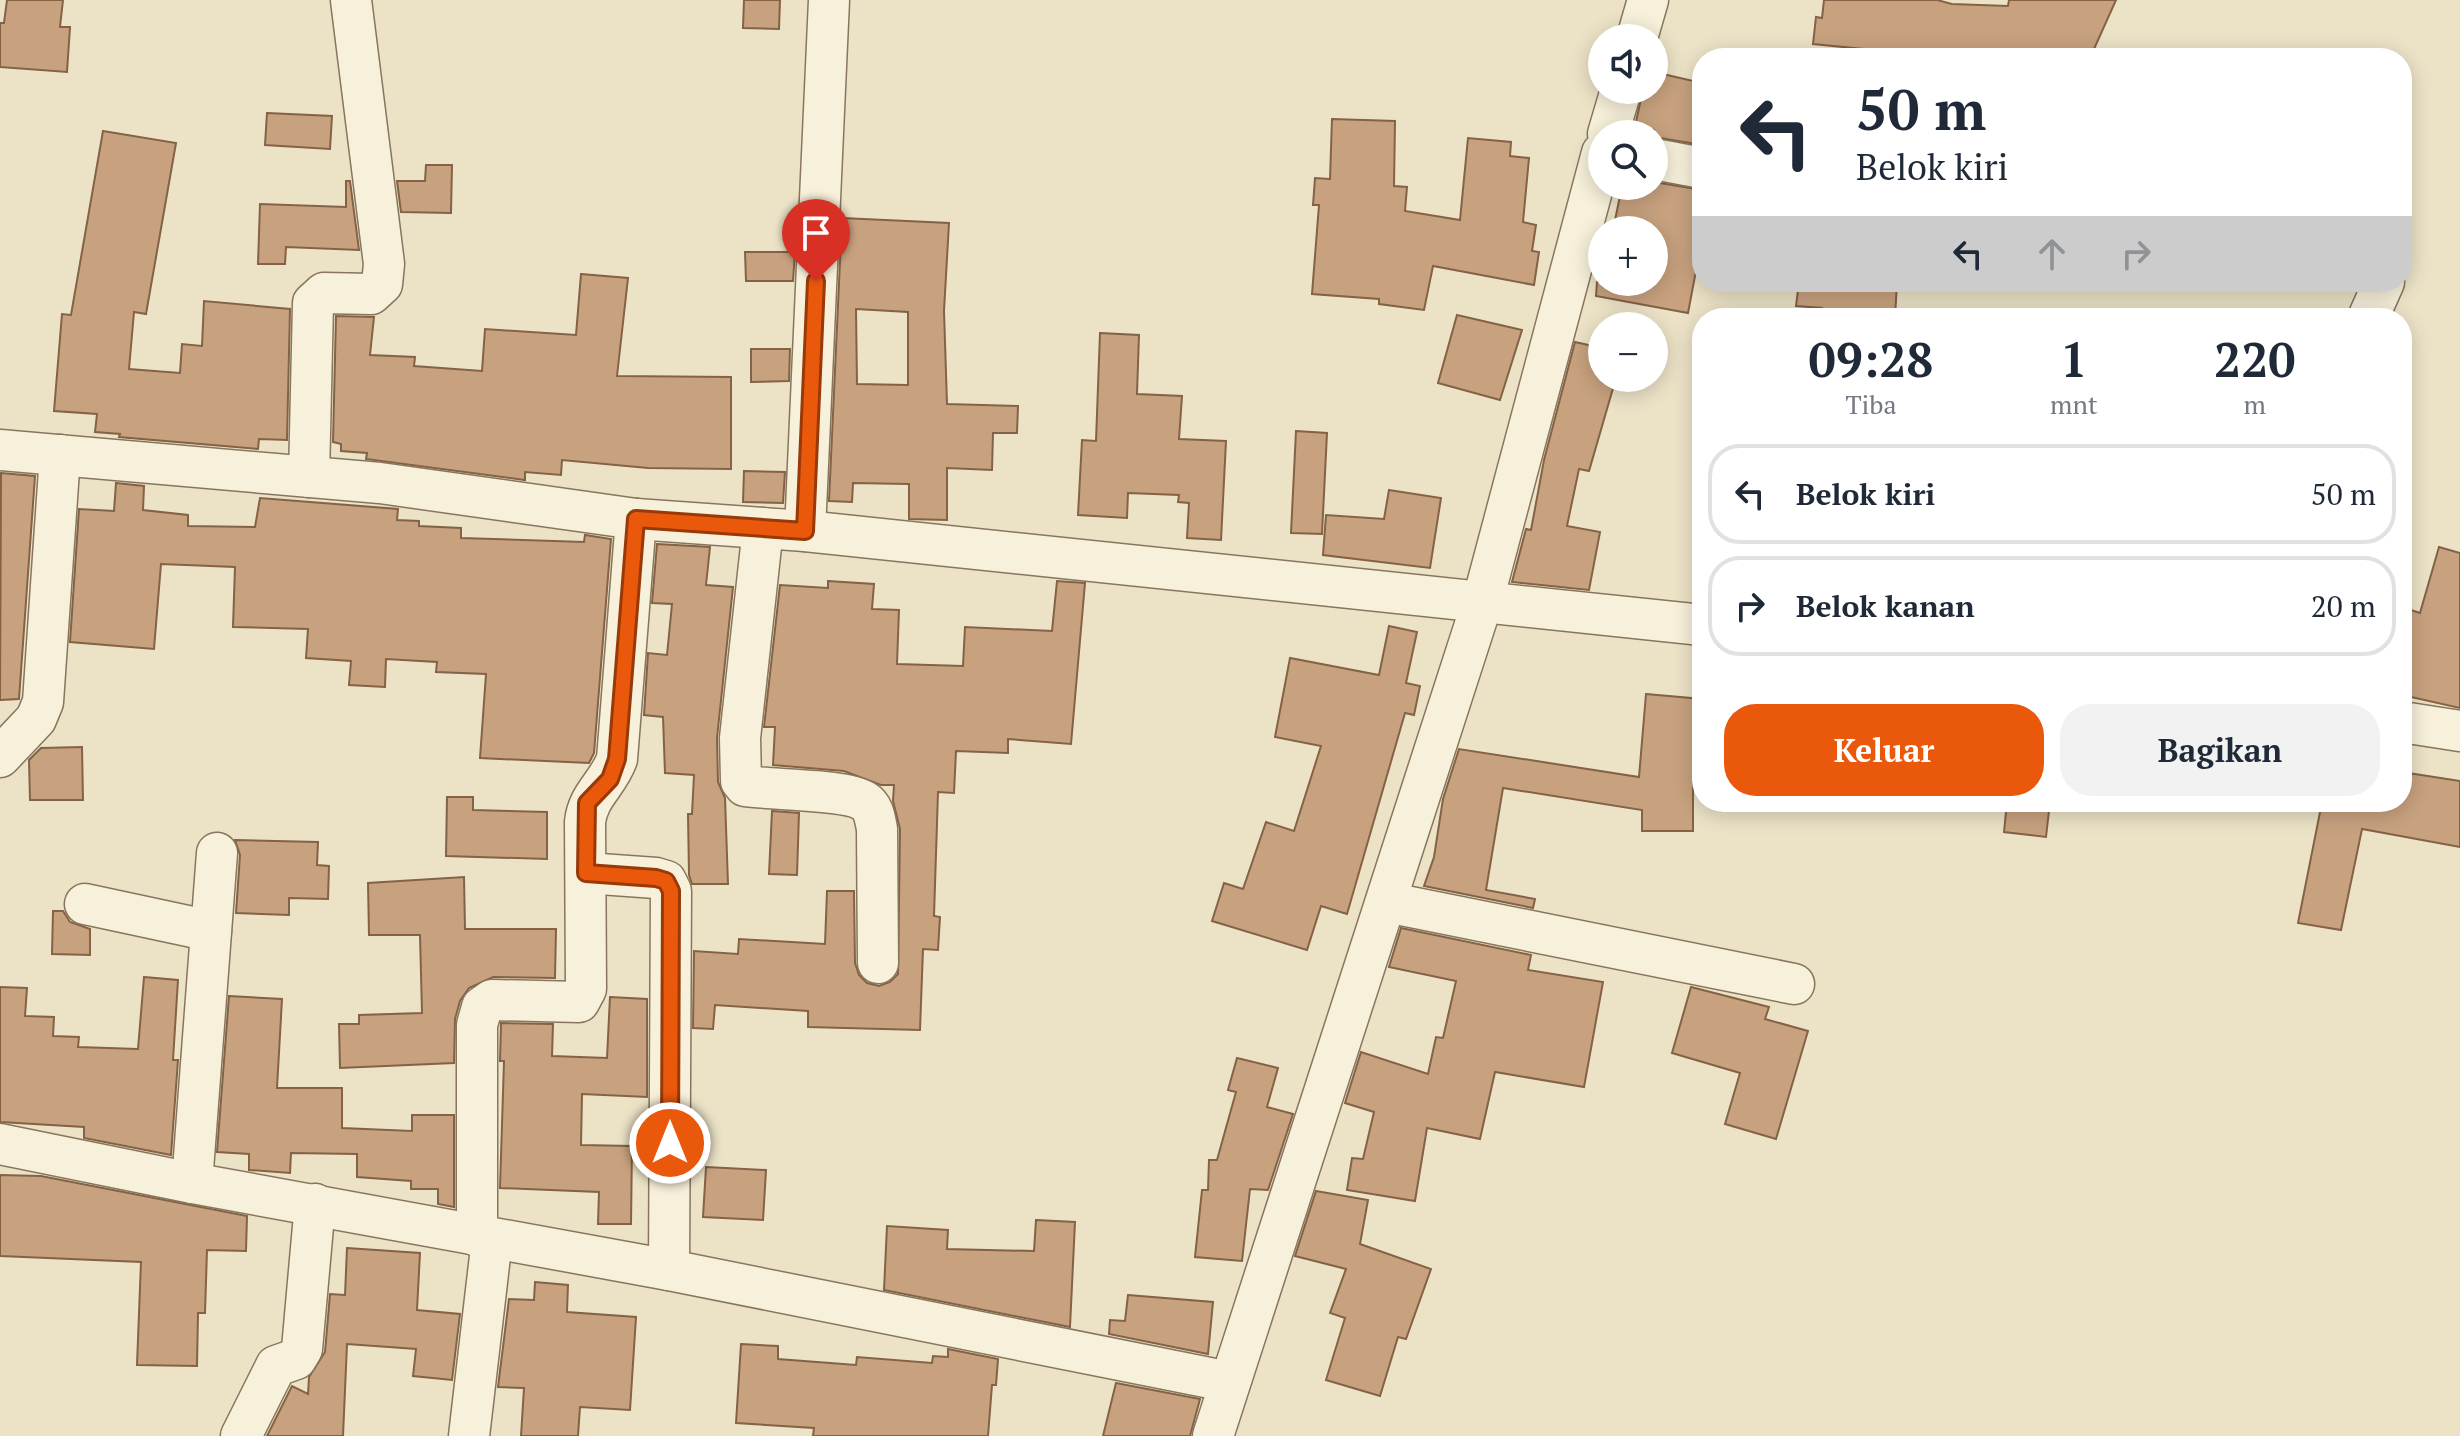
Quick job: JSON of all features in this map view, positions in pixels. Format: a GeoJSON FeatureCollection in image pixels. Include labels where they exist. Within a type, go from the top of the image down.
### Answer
{"type":"FeatureCollection","features":[{"type":"Feature","properties":{"kind":"street"},"geometry":{"type":"LineString","coordinates":[[309,477],[313,303],[324,293],[371,294],[382,284],[384,264],[351,0]]}},
{"type":"Feature","properties":{"kind":"street"},"geometry":{"type":"LineString","coordinates":[[805,531],[829,0]]}},
{"type":"Feature","properties":{"kind":"street"},"geometry":{"type":"LineString","coordinates":[[1641,24],[1648,0]]}},
{"type":"Feature","properties":{"kind":"street"},"geometry":{"type":"LineString","coordinates":[[1668,162],[1692,166]]}},
{"type":"Feature","properties":{"kind":"street"},"geometry":{"type":"LineString","coordinates":[[1213,1436],[1483,600],[1589,200]]}},
{"type":"Feature","properties":{"kind":"street"},"geometry":{"type":"LineString","coordinates":[[0,450],[380,483],[636,519],[805,531],[1692,624]]}},
{"type":"Feature","properties":{"kind":"street"},"geometry":{"type":"LineString","coordinates":[[0,757],[36,719],[43,702],[60,455]]}},
{"type":"Feature","properties":{"kind":"street"},"geometry":{"type":"LineString","coordinates":[[469,1436],[484,1238],[477,1025],[482,1007],[492,1000],[579,1002],[586,989],[587,803],[610,779],[617,759],[636,519]]}},
{"type":"Feature","properties":{"kind":"street"},"geometry":{"type":"LineString","coordinates":[[763,528],[740,738],[741,781],[745,786],[765,789],[845,795],[864,801],[874,812],[877,829],[878,963]]}},
{"type":"Feature","properties":{"kind":"street"},"geometry":{"type":"LineString","coordinates":[[2412,724],[2460,731]]}},
{"type":"Feature","properties":{"kind":"street"},"geometry":{"type":"LineString","coordinates":[[192,1183],[217,853]]}},
{"type":"Feature","properties":{"kind":"street"},"geometry":{"type":"LineString","coordinates":[[586,873],[656,878],[666,881],[671,891],[669,1270]]}},
{"type":"Feature","properties":{"kind":"street"},"geometry":{"type":"LineString","coordinates":[[1386,902],[1794,984]]}},
{"type":"Feature","properties":{"kind":"street"},"geometry":{"type":"LineString","coordinates":[[85,904],[211,931]]}},
{"type":"Feature","properties":{"kind":"street"},"geometry":{"type":"LineString","coordinates":[[0,1144],[484,1238],[669,1270],[1230,1382]]}},
{"type":"Feature","properties":{"kind":"street"},"geometry":{"type":"LineString","coordinates":[[241,1436],[276,1366],[296,1359],[302,1349],[315,1204]]}},
{"type":"Feature","properties":{"kind":"building"},"geometry":{"type":"Polygon","coordinates":[[[7,0],[63,0],[60,27],[70,27],[67,72],[0,67],[0,23],[4,23],[7,0]]]}},
{"type":"Feature","properties":{"kind":"building"},"geometry":{"type":"Polygon","coordinates":[[[744,0],[780,0],[779,29],[743,28],[744,0]]]}},
{"type":"Feature","properties":{"kind":"building"},"geometry":{"type":"Polygon","coordinates":[[[1824,0],[1937,0],[1952,4],[2008,6],[2009,0],[2116,0],[2094,48],[1853,48],[1813,44],[1816,17],[1822,18],[1824,0]]]}},
{"type":"Feature","properties":{"kind":"building"},"geometry":{"type":"Polygon","coordinates":[[[1668,75],[1692,81],[1692,143],[1668,139],[1668,120],[1636,120],[1640,104],[1668,104],[1668,75]]]}},
{"type":"Feature","properties":{"kind":"building"},"geometry":{"type":"Polygon","coordinates":[[[267,113],[332,116],[330,149],[265,145],[267,113]]]}},
{"type":"Feature","properties":{"kind":"building"},"geometry":{"type":"Polygon","coordinates":[[[1332,119],[1395,121],[1394,186],[1407,187],[1405,211],[1460,220],[1468,138],[1511,142],[1510,156],[1529,158],[1523,222],[1536,225],[1532,251],[1539,252],[1534,285],[1433,266],[1424,310],[1379,304],[1379,299],[1312,294],[1319,205],[1313,205],[1315,178],[1330,179],[1332,119]]]}},
{"type":"Feature","properties":{"kind":"building"},"geometry":{"type":"Polygon","coordinates":[[[103,131],[176,143],[146,314],[134,312],[129,369],[180,373],[182,344],[202,346],[204,301],[290,309],[287,440],[259,439],[258,449],[119,437],[120,434],[95,432],[97,414],[54,411],[62,314],[71,315],[103,131]]]}},
{"type":"Feature","properties":{"kind":"building"},"geometry":{"type":"Polygon","coordinates":[[[426,165],[452,165],[451,213],[401,212],[397,181],[425,181],[426,165]]]}},
{"type":"Feature","properties":{"kind":"building"},"geometry":{"type":"Polygon","coordinates":[[[346,181],[350,181],[359,250],[286,247],[285,264],[258,264],[260,204],[346,207],[346,181]]]}},
{"type":"Feature","properties":{"kind":"building"},"geometry":{"type":"Polygon","coordinates":[[[1668,184],[1692,188],[1692,292],[1688,313],[1596,296],[1668,296],[1668,216],[1616,216],[1619,200],[1668,200],[1668,184]]]}},
{"type":"Feature","properties":{"kind":"building"},"geometry":{"type":"Polygon","coordinates":[[[842,218],[949,223],[944,311],[947,404],[1018,406],[1017,433],[993,433],[992,470],[947,468],[947,520],[909,519],[909,484],[853,483],[852,502],[829,501],[842,218]],[[856,309],[857,384],[908,385],[908,312],[856,309]]]}},
{"type":"Feature","properties":{"kind":"building"},"geometry":{"type":"Polygon","coordinates":[[[745,252],[795,252],[793,281],[746,281],[745,252]]]}},
{"type":"Feature","properties":{"kind":"building"},"geometry":{"type":"Polygon","coordinates":[[[581,274],[628,278],[617,376],[731,377],[731,469],[648,468],[562,460],[561,475],[525,472],[525,480],[366,459],[367,453],[341,451],[341,444],[333,442],[336,316],[374,317],[370,355],[415,357],[414,366],[482,371],[485,329],[576,335],[581,274]]]}},
{"type":"Feature","properties":{"kind":"building"},"geometry":{"type":"Polygon","coordinates":[[[1798,292],[1896,292],[1896,308],[1796,306],[1798,292]]]}},
{"type":"Feature","properties":{"kind":"building"},"geometry":{"type":"Polygon","coordinates":[[[1457,315],[1522,330],[1500,400],[1438,383],[1457,315]]]}},
{"type":"Feature","properties":{"kind":"building"},"geometry":{"type":"Polygon","coordinates":[[[1100,333],[1139,335],[1137,394],[1182,396],[1179,439],[1226,441],[1221,540],[1187,538],[1189,503],[1178,502],[1179,495],[1128,493],[1127,518],[1078,515],[1082,440],[1096,441],[1100,333]]]}},
{"type":"Feature","properties":{"kind":"building"},"geometry":{"type":"Polygon","coordinates":[[[1575,342],[1588,345],[1588,392],[1612,392],[1589,471],[1579,469],[1567,526],[1600,532],[1589,590],[1512,582],[1526,529],[1531,530],[1544,460],[1575,342]]]}},
{"type":"Feature","properties":{"kind":"building"},"geometry":{"type":"Polygon","coordinates":[[[751,349],[790,349],[789,381],[751,382],[751,349]]]}},
{"type":"Feature","properties":{"kind":"building"},"geometry":{"type":"Polygon","coordinates":[[[1296,431],[1327,433],[1322,534],[1291,533],[1296,431]]]}},
{"type":"Feature","properties":{"kind":"building"},"geometry":{"type":"Polygon","coordinates":[[[744,471],[785,472],[783,503],[743,502],[744,471]]]}},
{"type":"Feature","properties":{"kind":"building"},"geometry":{"type":"Polygon","coordinates":[[[1,473],[35,476],[19,699],[0,700],[1,473]]]}},
{"type":"Feature","properties":{"kind":"building"},"geometry":{"type":"Polygon","coordinates":[[[116,483],[144,486],[143,510],[188,515],[188,526],[255,527],[260,498],[398,509],[397,520],[419,521],[419,526],[461,528],[461,538],[584,542],[585,535],[611,539],[594,753],[589,763],[480,758],[486,674],[436,672],[437,662],[386,659],[385,687],[349,685],[351,661],[306,658],[308,629],[233,627],[235,567],[161,564],[154,649],[70,642],[79,509],[114,511],[116,483]]]}},
{"type":"Feature","properties":{"kind":"building"},"geometry":{"type":"Polygon","coordinates":[[[1389,490],[1441,498],[1430,568],[1323,555],[1326,515],[1384,519],[1389,490]]]}},
{"type":"Feature","properties":{"kind":"building"},"geometry":{"type":"Polygon","coordinates":[[[657,544],[710,547],[706,585],[733,587],[717,738],[718,782],[725,798],[728,884],[692,884],[689,875],[688,814],[692,814],[694,775],[665,773],[663,717],[644,715],[648,653],[667,655],[672,604],[652,603],[657,544]]]}},
{"type":"Feature","properties":{"kind":"building"},"geometry":{"type":"Polygon","coordinates":[[[2439,547],[2460,553],[2460,708],[2412,697],[2412,610],[2420,613],[2439,547]]]}},
{"type":"Feature","properties":{"kind":"building"},"geometry":{"type":"Polygon","coordinates":[[[828,581],[874,584],[872,609],[899,610],[897,664],[963,666],[965,627],[1052,631],[1057,581],[1085,583],[1071,744],[1008,739],[1008,753],[956,751],[954,793],[938,792],[934,916],[940,917],[938,950],[923,949],[920,1030],[808,1027],[808,1011],[715,1005],[713,1029],[693,1028],[694,951],[738,954],[739,939],[825,944],[827,891],[854,891],[855,963],[859,975],[867,983],[879,986],[890,982],[898,974],[900,829],[893,801],[894,785],[881,785],[844,771],[773,765],[775,727],[764,727],[780,585],[828,588],[828,581]]]}},
{"type":"Feature","properties":{"kind":"building"},"geometry":{"type":"Polygon","coordinates":[[[1389,626],[1417,632],[1406,683],[1420,686],[1414,715],[1405,713],[1347,914],[1321,906],[1307,950],[1212,921],[1224,883],[1243,889],[1266,822],[1294,831],[1321,746],[1275,737],[1290,658],[1379,675],[1389,626]]]}},
{"type":"Feature","properties":{"kind":"building"},"geometry":{"type":"Polygon","coordinates":[[[1646,694],[1692,698],[1693,831],[1642,831],[1642,810],[1503,788],[1486,890],[1535,899],[1533,908],[1424,886],[1434,857],[1443,799],[1459,749],[1639,777],[1646,694]]]}},
{"type":"Feature","properties":{"kind":"building"},"geometry":{"type":"Polygon","coordinates":[[[82,747],[83,800],[30,800],[29,760],[41,748],[82,747]]]}},
{"type":"Feature","properties":{"kind":"building"},"geometry":{"type":"Polygon","coordinates":[[[2412,774],[2460,781],[2460,847],[2362,829],[2341,930],[2298,923],[2320,812],[2412,812],[2412,774]]]}},
{"type":"Feature","properties":{"kind":"building"},"geometry":{"type":"Polygon","coordinates":[[[447,797],[473,797],[473,810],[547,812],[547,859],[446,856],[447,797]]]}},
{"type":"Feature","properties":{"kind":"building"},"geometry":{"type":"Polygon","coordinates":[[[772,811],[799,813],[797,875],[769,874],[772,811]]]}},
{"type":"Feature","properties":{"kind":"building"},"geometry":{"type":"Polygon","coordinates":[[[2006,812],[2049,812],[2046,837],[2004,832],[2006,812]]]}},
{"type":"Feature","properties":{"kind":"building"},"geometry":{"type":"Polygon","coordinates":[[[235,840],[318,842],[317,865],[329,866],[328,899],[289,898],[289,915],[236,913],[240,855],[235,840]]]}},
{"type":"Feature","properties":{"kind":"building"},"geometry":{"type":"Polygon","coordinates":[[[464,877],[465,929],[556,929],[555,978],[493,977],[469,988],[460,1001],[455,1019],[454,1063],[340,1068],[339,1024],[359,1024],[359,1015],[422,1013],[420,935],[369,935],[368,883],[464,877]]]}},
{"type":"Feature","properties":{"kind":"building"},"geometry":{"type":"Polygon","coordinates":[[[53,911],[63,911],[70,922],[90,929],[90,955],[52,954],[53,911]]]}},
{"type":"Feature","properties":{"kind":"building"},"geometry":{"type":"Polygon","coordinates":[[[1401,928],[1531,955],[1528,970],[1603,982],[1584,1087],[1495,1072],[1480,1139],[1427,1128],[1415,1201],[1347,1190],[1352,1158],[1363,1159],[1374,1112],[1345,1103],[1361,1052],[1428,1074],[1436,1037],[1443,1038],[1456,981],[1389,967],[1401,928]]]}},
{"type":"Feature","properties":{"kind":"building"},"geometry":{"type":"Polygon","coordinates":[[[144,977],[178,980],[173,1060],[178,1060],[171,1155],[84,1138],[84,1127],[0,1122],[0,987],[27,988],[25,1016],[54,1017],[53,1036],[79,1037],[78,1047],[138,1049],[144,977]]]}},
{"type":"Feature","properties":{"kind":"building"},"geometry":{"type":"Polygon","coordinates":[[[1691,987],[1769,1007],[1765,1019],[1808,1031],[1776,1139],[1725,1124],[1740,1073],[1672,1053],[1691,987]]]}},
{"type":"Feature","properties":{"kind":"building"},"geometry":{"type":"Polygon","coordinates":[[[229,996],[282,999],[277,1088],[342,1088],[342,1128],[412,1131],[412,1115],[454,1115],[454,1207],[438,1204],[438,1189],[411,1189],[411,1181],[357,1177],[357,1154],[291,1153],[290,1173],[249,1170],[249,1154],[217,1152],[229,996]]]}},
{"type":"Feature","properties":{"kind":"building"},"geometry":{"type":"Polygon","coordinates":[[[610,997],[647,999],[647,1097],[582,1094],[581,1145],[632,1146],[631,1224],[598,1224],[599,1192],[500,1188],[504,1061],[500,1061],[501,1023],[553,1024],[552,1056],[607,1058],[610,997]]]}},
{"type":"Feature","properties":{"kind":"building"},"geometry":{"type":"Polygon","coordinates":[[[1237,1058],[1278,1068],[1267,1107],[1293,1114],[1268,1190],[1250,1189],[1242,1261],[1195,1257],[1202,1190],[1208,1190],[1209,1160],[1217,1160],[1236,1092],[1228,1090],[1237,1058]]]}},
{"type":"Feature","properties":{"kind":"building"},"geometry":{"type":"Polygon","coordinates":[[[706,1167],[766,1170],[763,1220],[703,1217],[706,1167]]]}},
{"type":"Feature","properties":{"kind":"building"},"geometry":{"type":"Polygon","coordinates":[[[0,1175],[41,1176],[247,1216],[246,1251],[207,1250],[205,1313],[198,1313],[197,1366],[137,1365],[141,1262],[0,1256],[0,1175]]]}},
{"type":"Feature","properties":{"kind":"building"},"geometry":{"type":"Polygon","coordinates":[[[1316,1191],[1368,1200],[1360,1244],[1431,1269],[1406,1339],[1398,1337],[1380,1396],[1326,1380],[1345,1318],[1330,1313],[1346,1269],[1295,1256],[1316,1191]]]}},
{"type":"Feature","properties":{"kind":"building"},"geometry":{"type":"Polygon","coordinates":[[[1036,1220],[1075,1222],[1070,1327],[884,1290],[887,1226],[948,1230],[947,1249],[1034,1251],[1036,1220]]]}},
{"type":"Feature","properties":{"kind":"building"},"geometry":{"type":"Polygon","coordinates":[[[347,1248],[420,1253],[417,1310],[460,1314],[452,1380],[413,1376],[416,1349],[347,1344],[343,1436],[267,1436],[292,1386],[308,1394],[309,1377],[325,1352],[330,1294],[345,1295],[347,1248]]]}},
{"type":"Feature","properties":{"kind":"building"},"geometry":{"type":"Polygon","coordinates":[[[535,1282],[568,1285],[567,1312],[636,1317],[630,1410],[580,1407],[578,1436],[521,1436],[524,1388],[498,1387],[509,1299],[534,1300],[535,1282]]]}},
{"type":"Feature","properties":{"kind":"building"},"geometry":{"type":"Polygon","coordinates":[[[1128,1295],[1213,1302],[1208,1354],[1109,1334],[1110,1320],[1125,1321],[1128,1295]]]}},
{"type":"Feature","properties":{"kind":"building"},"geometry":{"type":"Polygon","coordinates":[[[741,1344],[778,1346],[778,1359],[856,1365],[857,1357],[932,1363],[933,1356],[948,1357],[948,1349],[998,1359],[996,1385],[992,1385],[988,1436],[813,1436],[814,1428],[736,1423],[741,1344]]]}},
{"type":"Feature","properties":{"kind":"building"},"geometry":{"type":"Polygon","coordinates":[[[1116,1383],[1200,1399],[1190,1436],[1103,1436],[1116,1383]]]}},
{"type":"Feature","properties":{"kind":"route"},"geometry":{"type":"LineString","coordinates":[[670,1143],[671,891],[666,881],[656,878],[586,873],[587,803],[610,779],[617,759],[636,519],[805,531],[816,281]]}}]}
